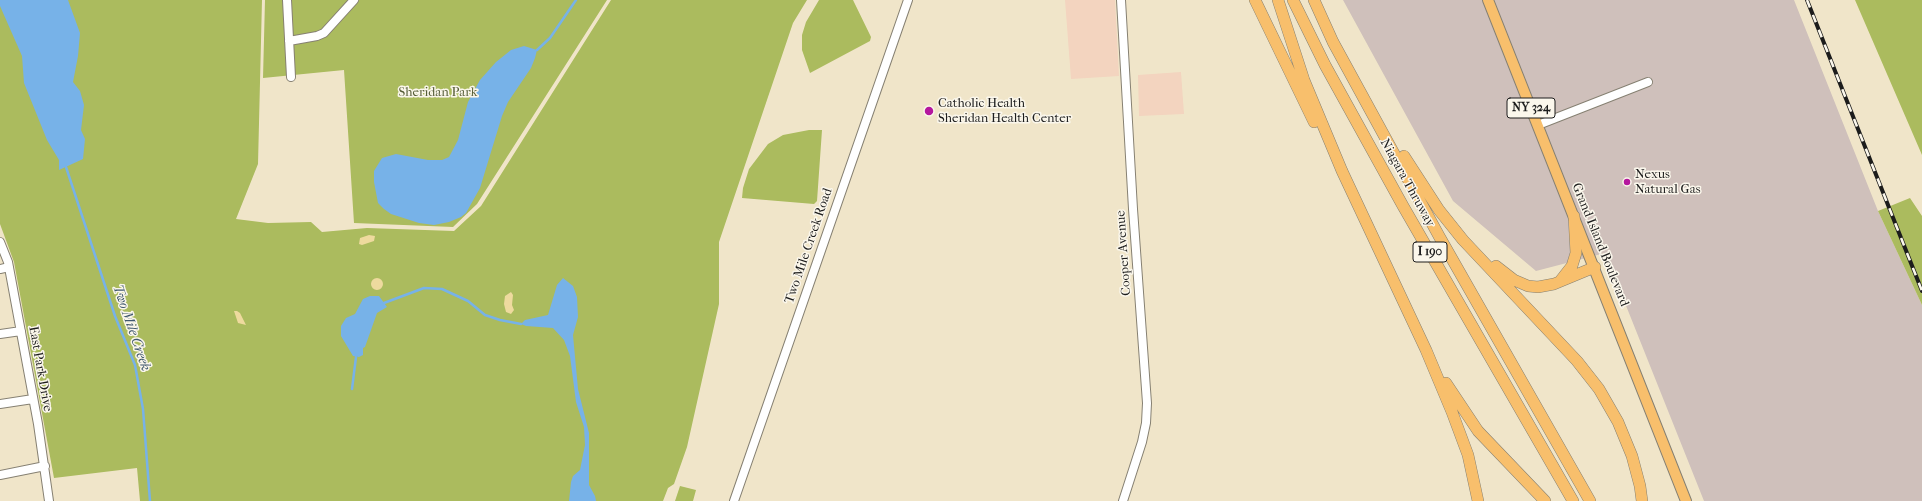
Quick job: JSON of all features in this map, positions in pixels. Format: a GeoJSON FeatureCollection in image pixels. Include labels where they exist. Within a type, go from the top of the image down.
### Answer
{"type":"FeatureCollection","features":[{"type":"Feature","properties":{"kind":"highway"},"geometry":{"type":"LineString","coordinates":[[1255,0],[1324,141],[1342,171]]}},
{"type":"Feature","properties":{"kind":"highway"},"geometry":{"type":"LineString","coordinates":[[1278,0],[1304,80],[1342,171],[1426,350],[1452,412],[1468,455],[1478,501]]}},
{"type":"Feature","properties":{"kind":"highway","name":"Niagara Thruway"},"geometry":{"type":"LineString","coordinates":[[1293,0],[1325,65],[1392,186],[1573,501]]}},
{"type":"Feature","properties":{"kind":"highway","name":"Niagara Thruway"},"geometry":{"type":"LineString","coordinates":[[1314,0],[1334,42],[1439,236],[1590,501]]}},
{"type":"Feature","properties":{"kind":"highway"},"geometry":{"type":"LineString","coordinates":[[1364,96],[1439,210],[1471,249],[1567,350],[1599,389],[1618,422],[1632,456],[1640,486],[1642,501]]}},
{"type":"Feature","properties":{"kind":"highway"},"geometry":{"type":"LineString","coordinates":[[1560,281],[1572,266],[1576,253],[1574,216]]}},
{"type":"Feature","properties":{"kind":"highway"},"geometry":{"type":"LineString","coordinates":[[1471,249],[1489,260],[1514,280],[1523,285],[1538,287],[1560,281],[1595,267]]}},
{"type":"Feature","properties":{"kind":"highway"},"geometry":{"type":"LineString","coordinates":[[1426,350],[1478,431],[1545,501]]}},
{"type":"Feature","properties":{"kind":"main road","name":"Grand Island Boulevard"},"geometry":{"type":"LineString","coordinates":[[1488,0],[1595,267],[1686,501]]}},
{"type":"Feature","properties":{"kind":"street"},"geometry":{"type":"LineString","coordinates":[[287,0],[291,77]]}},
{"type":"Feature","properties":{"kind":"street"},"geometry":{"type":"LineString","coordinates":[[289,41],[317,36],[324,33],[354,0]]}},
{"type":"Feature","properties":{"kind":"street","name":"Two Mile Creek Road"},"geometry":{"type":"LineString","coordinates":[[734,501],[908,0]]}},
{"type":"Feature","properties":{"kind":"street","name":"Cooper Avenue"},"geometry":{"type":"LineString","coordinates":[[1121,0],[1132,209],[1147,403],[1144,433],[1123,501]]}},
{"type":"Feature","properties":{"kind":"street"},"geometry":{"type":"LineString","coordinates":[[1538,125],[1648,82]]}},
{"type":"Feature","properties":{"kind":"street","name":"East Park Drive"},"geometry":{"type":"LineString","coordinates":[[0,242],[9,267],[45,466],[49,501]]}},
{"type":"Feature","properties":{"kind":"street"},"geometry":{"type":"LineString","coordinates":[[0,269],[9,267]]}},
{"type":"Feature","properties":{"kind":"street"},"geometry":{"type":"LineString","coordinates":[[0,334],[21,331]]}},
{"type":"Feature","properties":{"kind":"street"},"geometry":{"type":"LineString","coordinates":[[0,404],[33,398]]}},
{"type":"Feature","properties":{"kind":"street"},"geometry":{"type":"LineString","coordinates":[[0,475],[45,466]]}},
{"type":"Feature","properties":{"kind":"shaded area"},"geometry":{"type":"Polygon","coordinates":[[[1065,0],[1115,0],[1119,76],[1071,79],[1065,0]]]}},
{"type":"Feature","properties":{"kind":"shaded area"},"geometry":{"type":"Polygon","coordinates":[[[1343,0],[1794,0],[1878,211],[1922,305],[1922,501],[1704,501],[1605,253],[1536,271],[1453,201],[1343,0]]]}},
{"type":"Feature","properties":{"kind":"shaded area"},"geometry":{"type":"Polygon","coordinates":[[[1181,72],[1184,114],[1139,116],[1138,75],[1181,72]]]}},
{"type":"Feature","properties":{"kind":"green space"},"geometry":{"type":"Polygon","coordinates":[[[0,0],[262,0],[258,164],[236,219],[268,223],[311,222],[322,232],[367,228],[454,231],[481,206],[611,0],[807,0],[793,23],[719,242],[719,304],[687,447],[674,484],[668,488],[663,501],[140,501],[137,468],[54,478],[14,262],[0,224],[0,0]]]}},
{"type":"Feature","properties":{"kind":"green space","name":"Sheridan Park"},"geometry":{"type":"Polygon","coordinates":[[[265,0],[607,0],[477,204],[453,227],[354,223],[344,70],[263,78],[265,0]]]}},
{"type":"Feature","properties":{"kind":"green space"},"geometry":{"type":"Polygon","coordinates":[[[819,0],[853,0],[871,37],[870,41],[810,73],[802,50],[802,35],[806,22],[819,0]]]}},
{"type":"Feature","properties":{"kind":"green space"},"geometry":{"type":"Polygon","coordinates":[[[1855,0],[1922,0],[1922,155],[1855,0]]]}},
{"type":"Feature","properties":{"kind":"green space"},"geometry":{"type":"Polygon","coordinates":[[[809,130],[822,130],[817,201],[814,204],[742,198],[743,188],[749,169],[768,144],[783,135],[809,130]]]}},
{"type":"Feature","properties":{"kind":"green space"},"geometry":{"type":"Polygon","coordinates":[[[1910,198],[1922,216],[1922,305],[1878,211],[1910,198]]]}},
{"type":"Feature","properties":{"kind":"green space"},"geometry":{"type":"Polygon","coordinates":[[[680,486],[696,490],[693,501],[675,501],[680,486]]]}},
{"type":"Feature","properties":{"kind":"sand"},"geometry":{"type":"Polygon","coordinates":[[[369,235],[375,236],[374,241],[362,245],[359,244],[360,238],[369,235]]]}},
{"type":"Feature","properties":{"kind":"sand"},"geometry":{"type":"Polygon","coordinates":[[[377,278],[381,280],[383,284],[381,288],[377,290],[373,288],[371,284],[373,280],[377,278]]]}},
{"type":"Feature","properties":{"kind":"sand"},"geometry":{"type":"Polygon","coordinates":[[[511,292],[513,295],[512,305],[514,310],[511,314],[506,312],[504,304],[505,296],[511,292]]]}},
{"type":"Feature","properties":{"kind":"sand"},"geometry":{"type":"Polygon","coordinates":[[[234,311],[240,313],[246,325],[238,323],[234,311]]]}},
{"type":"Feature","properties":{"kind":"water"},"geometry":{"type":"Polygon","coordinates":[[[0,0],[68,0],[80,33],[78,56],[73,82],[80,91],[84,105],[81,130],[85,139],[83,159],[59,170],[59,160],[47,140],[24,83],[22,56],[0,6],[0,0]]]}},
{"type":"Feature","properties":{"kind":"water"},"geometry":{"type":"Polygon","coordinates":[[[524,46],[537,50],[535,58],[531,68],[508,102],[502,116],[480,188],[466,213],[449,222],[434,225],[419,223],[391,214],[384,209],[378,203],[374,182],[374,171],[382,158],[396,154],[428,160],[442,160],[449,157],[458,140],[468,102],[480,80],[496,62],[511,50],[524,46]]]}},
{"type":"Feature","properties":{"kind":"water"},"geometry":{"type":"Polygon","coordinates":[[[563,278],[573,286],[577,297],[578,317],[573,335],[578,389],[589,433],[589,485],[596,501],[569,501],[571,482],[573,476],[580,470],[585,445],[584,427],[576,402],[570,356],[564,340],[553,328],[526,326],[521,324],[525,320],[548,315],[557,285],[563,278]]]}},
{"type":"Feature","properties":{"kind":"water"},"geometry":{"type":"Polygon","coordinates":[[[370,296],[379,296],[387,307],[377,313],[365,347],[363,348],[363,355],[359,357],[353,356],[341,336],[341,326],[346,318],[355,314],[363,299],[370,296]]]}},
{"type":"Feature","properties":{"kind":"waterway"},"geometry":{"type":"LineString","coordinates":[[537,50],[550,38],[576,0]]}},
{"type":"Feature","properties":{"kind":"waterway","name":"Two Mile Creek"},"geometry":{"type":"LineString","coordinates":[[66,167],[115,316],[135,365],[143,409],[150,501]]}},
{"type":"Feature","properties":{"kind":"waterway"},"geometry":{"type":"LineString","coordinates":[[384,303],[424,288],[442,289],[468,301],[485,315],[500,320],[521,324]]}},
{"type":"Feature","properties":{"kind":"waterway"},"geometry":{"type":"LineString","coordinates":[[352,389],[356,357]]}},
{"type":"Feature","properties":{"kind":"railway"},"geometry":{"type":"LineString","coordinates":[[1807,0],[1922,291]]}},
{"type":"Feature","properties":{"kind":"place","name":"Catholic Health Sheridan Health Center"},"geometry":{"type":"Point","coordinates":[929,111]}},
{"type":"Feature","properties":{"kind":"place","name":"Nexus Natural Gas"},"geometry":{"type":"Point","coordinates":[1627,182]}}]}
